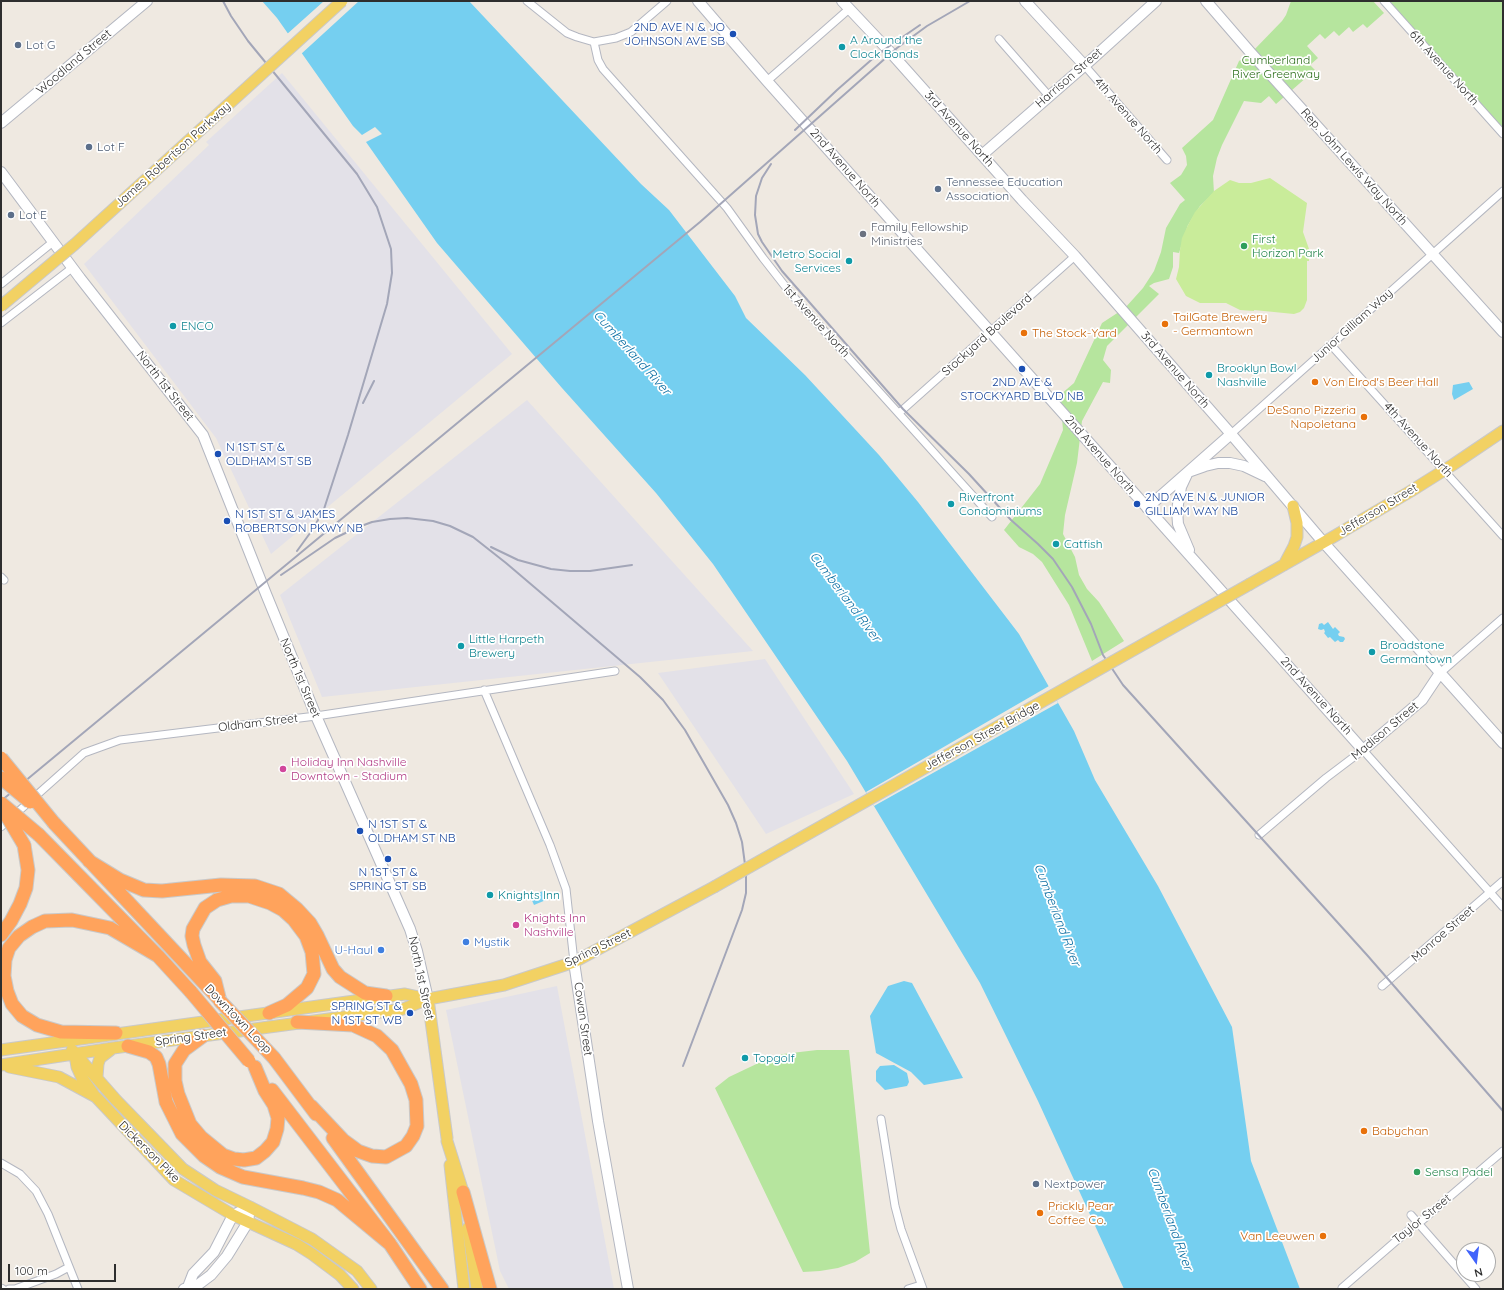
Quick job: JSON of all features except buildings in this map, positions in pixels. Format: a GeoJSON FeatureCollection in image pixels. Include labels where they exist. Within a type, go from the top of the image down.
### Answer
{"type":"FeatureCollection","features":[{"type":"Feature","properties":{"kind":"highway"},"geometry":{"type":"LineString","coordinates":[[1,758],[54,823]]}},
{"type":"Feature","properties":{"kind":"highway","name":"Downtown Loop"},"geometry":{"type":"LineString","coordinates":[[1,778],[54,823],[274,1058],[311,1106],[442,1289]]}},
{"type":"Feature","properties":{"kind":"highway","name":"Downtown Loop"},"geometry":{"type":"LineString","coordinates":[[1,803],[39,835],[158,956],[191,992],[252,1064],[390,1244],[420,1289]]}},
{"type":"Feature","properties":{"kind":"highway"},"geometry":{"type":"LineString","coordinates":[[1,807],[24,845],[28,870],[26,888],[20,904],[11,921],[1,935]]}},
{"type":"Feature","properties":{"kind":"highway"},"geometry":{"type":"LineString","coordinates":[[89,861],[120,880],[144,890],[162,891],[221,885],[255,886],[279,894],[297,909],[310,923],[333,969],[340,977],[365,993],[386,996]]}},
{"type":"Feature","properties":{"kind":"highway"},"geometry":{"type":"LineString","coordinates":[[220,1000],[215,981],[200,962],[192,936],[193,930],[205,908],[217,900],[231,896],[249,896],[270,903],[284,910],[306,936],[312,952],[314,974],[307,988],[287,1005],[269,1013]]}},
{"type":"Feature","properties":{"kind":"highway"},"geometry":{"type":"LineString","coordinates":[[116,1033],[61,1032],[37,1025],[22,1016],[12,1004],[7,991],[4,976],[5,960],[9,948],[18,936],[45,921],[72,920],[110,928],[158,956]]}},
{"type":"Feature","properties":{"kind":"highway"},"geometry":{"type":"LineString","coordinates":[[297,1022],[353,1025],[377,1036],[392,1050],[411,1084],[416,1100],[417,1126],[413,1136],[406,1146],[386,1157],[372,1156],[358,1151],[343,1140],[311,1106]]}},
{"type":"Feature","properties":{"kind":"highway"},"geometry":{"type":"LineString","coordinates":[[203,1036],[184,1050],[175,1064],[175,1081],[178,1094],[190,1124],[202,1137],[223,1155],[234,1159],[244,1160],[256,1158],[273,1142],[277,1129],[278,1118],[274,1105],[265,1091],[252,1064]]}},
{"type":"Feature","properties":{"kind":"highway"},"geometry":{"type":"LineString","coordinates":[[128,1046],[149,1052],[156,1057],[159,1064],[166,1102],[182,1134],[204,1156],[220,1167],[243,1177],[303,1188],[318,1192],[337,1200],[390,1244]]}},
{"type":"Feature","properties":{"kind":"highway"},"geometry":{"type":"LineString","coordinates":[[463,1192],[490,1289]]}},
{"type":"Feature","properties":{"kind":"main road","name":"James Robertson Parkway"},"geometry":{"type":"LineString","coordinates":[[1,306],[74,244],[342,1]]}},
{"type":"Feature","properties":{"kind":"main road","name":"Jefferson Street"},"geometry":{"type":"LineString","coordinates":[[1250,584],[1324,543],[1445,470],[1503,431]]}},
{"type":"Feature","properties":{"kind":"main road"},"geometry":{"type":"LineString","coordinates":[[1283,566],[1297,537],[1298,523],[1293,506]]}},
{"type":"Feature","properties":{"kind":"main road","name":"Jefferson Street Bridge"},"geometry":{"type":"LineString","coordinates":[[714,887],[1250,584]]}},
{"type":"Feature","properties":{"kind":"main road","name":"Spring Street"},"geometry":{"type":"LineString","coordinates":[[2,1065],[113,1048],[403,1008],[428,999],[504,985],[574,962],[714,887]]}},
{"type":"Feature","properties":{"kind":"main road","name":"Spring Street"},"geometry":{"type":"LineString","coordinates":[[1,1050],[386,996],[405,994],[428,999]]}},
{"type":"Feature","properties":{"kind":"main road","name":"North 1st Street"},"geometry":{"type":"LineString","coordinates":[[428,999],[447,1139],[464,1289]]}},
{"type":"Feature","properties":{"kind":"main road"},"geometry":{"type":"LineString","coordinates":[[88,1038],[78,1046],[75,1054],[77,1067],[82,1078],[96,1097]]}},
{"type":"Feature","properties":{"kind":"main road","name":"Dickerson Pike"},"geometry":{"type":"LineString","coordinates":[[63,1041],[97,1077],[116,1100],[183,1169],[215,1190],[312,1239],[356,1271],[372,1289]]}},
{"type":"Feature","properties":{"kind":"main road"},"geometry":{"type":"LineString","coordinates":[[97,1077],[100,1058],[113,1048]]}},
{"type":"Feature","properties":{"kind":"main road","name":"Dickerson Pike"},"geometry":{"type":"LineString","coordinates":[[2,1065],[59,1077],[96,1097],[174,1180],[233,1215],[296,1244],[340,1275],[353,1289]]}},
{"type":"Feature","properties":{"kind":"main road","name":"North 1st Street"},"geometry":{"type":"LineString","coordinates":[[447,1139],[463,1192],[477,1289]]}},
{"type":"Feature","properties":{"kind":"street","name":"Woodland Street"},"geometry":{"type":"LineString","coordinates":[[1,123],[147,1]]}},
{"type":"Feature","properties":{"kind":"street"},"geometry":{"type":"LineString","coordinates":[[527,1],[567,33],[594,42],[616,38],[631,32],[667,1]]}},
{"type":"Feature","properties":{"kind":"street","name":"2nd Avenue North"},"geometry":{"type":"LineString","coordinates":[[698,1],[767,81],[1147,508],[1240,610],[1247,620],[1503,908]]}},
{"type":"Feature","properties":{"kind":"street","name":"4th Avenue North"},"geometry":{"type":"LineString","coordinates":[[1025,1],[1167,160]]}},
{"type":"Feature","properties":{"kind":"street","name":"Harrison Street"},"geometry":{"type":"LineString","coordinates":[[982,155],[1156,1]]}},
{"type":"Feature","properties":{"kind":"street","name":"Rep. John Lewis Way North"},"geometry":{"type":"LineString","coordinates":[[1206,1],[1259,63],[1503,332]]}},
{"type":"Feature","properties":{"kind":"street","name":"6th Avenue North"},"geometry":{"type":"LineString","coordinates":[[1384,1],[1503,134]]}},
{"type":"Feature","properties":{"kind":"street"},"geometry":{"type":"LineString","coordinates":[[767,81],[846,5]]}},
{"type":"Feature","properties":{"kind":"street","name":"3rd Avenue North"},"geometry":{"type":"LineString","coordinates":[[846,5],[1075,256],[1324,543],[1503,743]]}},
{"type":"Feature","properties":{"kind":"street"},"geometry":{"type":"LineString","coordinates":[[999,39],[1049,96]]}},
{"type":"Feature","properties":{"kind":"street","name":"1st Avenue North"},"geometry":{"type":"LineString","coordinates":[[594,42],[598,60],[603,68],[727,208],[763,258],[792,294],[992,517]]}},
{"type":"Feature","properties":{"kind":"street","name":"North 1st Street"},"geometry":{"type":"LineString","coordinates":[[1,172],[72,268],[203,435],[316,716],[410,930],[418,951],[428,999]]}},
{"type":"Feature","properties":{"kind":"street","name":"Junior Gilliam Way"},"geometry":{"type":"LineString","coordinates":[[1147,508],[1503,191]]}},
{"type":"Feature","properties":{"kind":"street"},"geometry":{"type":"LineString","coordinates":[[1,284],[53,242]]}},
{"type":"Feature","properties":{"kind":"street","name":"Stockyard Boulevard"},"geometry":{"type":"LineString","coordinates":[[899,413],[1075,256]]}},
{"type":"Feature","properties":{"kind":"street"},"geometry":{"type":"LineString","coordinates":[[1,323],[72,268]]}},
{"type":"Feature","properties":{"kind":"street","name":"4th Avenue North"},"geometry":{"type":"LineString","coordinates":[[1331,345],[1503,536]]}},
{"type":"Feature","properties":{"kind":"street"},"geometry":{"type":"LineString","coordinates":[[1193,559],[1178,524],[1177,510],[1179,494],[1188,472],[1218,463],[1230,463],[1244,466],[1270,479]]}},
{"type":"Feature","properties":{"kind":"street","name":"Madison Street"},"geometry":{"type":"LineString","coordinates":[[1259,835],[1422,700],[1440,673],[1503,618]]}},
{"type":"Feature","properties":{"kind":"street","name":"Oldham Street"},"geometry":{"type":"LineString","coordinates":[[1,827],[84,753],[120,740],[316,716],[614,671]]}},
{"type":"Feature","properties":{"kind":"street","name":"Cowan Street"},"geometry":{"type":"LineString","coordinates":[[484,690],[550,845],[566,889],[574,962],[598,1121],[628,1289]]}},
{"type":"Feature","properties":{"kind":"street","name":"Monroe Street"},"geometry":{"type":"LineString","coordinates":[[1382,986],[1503,881]]}},
{"type":"Feature","properties":{"kind":"street"},"geometry":{"type":"LineString","coordinates":[[881,1119],[895,1206],[901,1229],[922,1287],[908,1289]]}},
{"type":"Feature","properties":{"kind":"street","name":"Taylor Street"},"geometry":{"type":"LineString","coordinates":[[1342,1288],[1503,1151]]}},
{"type":"Feature","properties":{"kind":"street"},"geometry":{"type":"LineString","coordinates":[[1,1163],[20,1174],[36,1191],[48,1214],[78,1289]]}},
{"type":"Feature","properties":{"kind":"street"},"geometry":{"type":"LineString","coordinates":[[186,1288],[193,1274],[214,1252],[233,1215],[250,1207]]}},
{"type":"Feature","properties":{"kind":"street"},"geometry":{"type":"LineString","coordinates":[[186,1288],[199,1284],[211,1275],[227,1256],[248,1222],[250,1207]]}},
{"type":"Feature","properties":{"kind":"street"},"geometry":{"type":"LineString","coordinates":[[1411,1215],[1476,1289]]}},
{"type":"Feature","properties":{"kind":"street"},"geometry":{"type":"LineString","coordinates":[[9,1289],[56,1274],[69,1267]]}},
{"type":"Feature","properties":{"kind":"shaded area"},"geometry":{"type":"Polygon","coordinates":[[[282,73],[512,354],[271,554],[216,438],[84,264],[209,145],[206,142],[282,73]]]}},
{"type":"Feature","properties":{"kind":"shaded area"},"geometry":{"type":"Polygon","coordinates":[[[527,400],[753,651],[322,697],[280,595],[527,400]]]}},
{"type":"Feature","properties":{"kind":"shaded area"},"geometry":{"type":"Polygon","coordinates":[[[765,659],[854,794],[766,834],[658,673],[765,659]]]}},
{"type":"Feature","properties":{"kind":"shaded area"},"geometry":{"type":"Polygon","coordinates":[[[557,986],[614,1289],[509,1289],[500,1271],[446,1010],[557,986]]]}},
{"type":"Feature","properties":{"kind":"green space","name":"Cumberland River Greenway"},"geometry":{"type":"Polygon","coordinates":[[[1291,1],[1373,1],[1384,13],[1367,28],[1363,24],[1353,32],[1349,27],[1339,36],[1334,31],[1325,39],[1320,34],[1307,46],[1318,58],[1310,65],[1315,70],[1276,104],[1269,96],[1261,103],[1244,101],[1217,158],[1213,176],[1214,193],[1200,206],[1188,225],[1179,253],[1173,252],[1173,267],[1169,279],[1149,286],[1159,294],[1107,346],[1103,360],[1111,370],[1110,383],[1103,382],[1082,421],[1077,463],[1065,515],[1063,534],[1075,557],[1079,575],[1087,589],[1099,602],[1124,641],[1092,661],[1069,605],[1042,562],[1033,554],[1019,547],[1004,530],[1040,484],[1063,430],[1060,395],[1074,383],[1102,323],[1125,308],[1143,288],[1154,271],[1161,252],[1166,228],[1180,204],[1185,200],[1170,183],[1181,175],[1187,165],[1186,156],[1182,148],[1213,120],[1239,61],[1251,53],[1282,21],[1291,1]]]}},
{"type":"Feature","properties":{"kind":"green space"},"geometry":{"type":"Polygon","coordinates":[[[1384,1],[1503,1],[1503,134],[1384,1]]]}},
{"type":"Feature","properties":{"kind":"green space","name":"First Horizon Park"},"geometry":{"type":"Polygon","coordinates":[[[1270,178],[1307,203],[1303,232],[1309,249],[1309,261],[1307,261],[1307,300],[1304,308],[1300,312],[1294,314],[1240,310],[1226,303],[1200,303],[1186,296],[1176,279],[1179,267],[1182,238],[1195,212],[1214,191],[1230,180],[1239,183],[1251,183],[1270,178]]]}},
{"type":"Feature","properties":{"kind":"green space","name":"Topgolf"},"geometry":{"type":"Polygon","coordinates":[[[817,1050],[849,1050],[870,1253],[855,1262],[838,1268],[803,1272],[715,1088],[729,1077],[767,1059],[783,1054],[817,1050]]]}},
{"type":"Feature","properties":{"kind":"water","name":"Cumberland River"},"geometry":{"type":"Polygon","coordinates":[[[262,1],[469,1],[641,184],[669,210],[735,296],[746,318],[805,375],[879,455],[918,502],[1019,634],[1074,731],[1095,780],[1158,886],[1232,1027],[1251,1161],[1300,1289],[1124,1289],[1038,1101],[980,983],[847,761],[713,564],[656,493],[562,388],[437,243],[366,142],[382,134],[375,127],[362,135],[353,126],[277,18],[262,1]]]}},
{"type":"Feature","properties":{"kind":"water"},"geometry":{"type":"Polygon","coordinates":[[[1469,382],[1473,389],[1454,400],[1452,394],[1453,385],[1469,382]]]}},
{"type":"Feature","properties":{"kind":"water"},"geometry":{"type":"Polygon","coordinates":[[[1328,622],[1333,629],[1335,627],[1340,632],[1338,634],[1339,636],[1344,637],[1345,639],[1343,642],[1338,640],[1335,642],[1330,637],[1328,638],[1324,633],[1324,629],[1318,629],[1319,624],[1322,623],[1324,625],[1328,622]]]}},
{"type":"Feature","properties":{"kind":"water"},"geometry":{"type":"Polygon","coordinates":[[[543,891],[546,900],[534,905],[530,896],[543,891]]]}},
{"type":"Feature","properties":{"kind":"water"},"geometry":{"type":"Polygon","coordinates":[[[904,981],[912,983],[963,1078],[924,1085],[911,1072],[876,1053],[870,1016],[888,986],[904,981]]]}},
{"type":"Feature","properties":{"kind":"water"},"geometry":{"type":"Polygon","coordinates":[[[894,1065],[907,1073],[909,1082],[907,1086],[885,1090],[876,1081],[876,1071],[880,1066],[894,1065]]]}},
{"type":"Feature","properties":{"kind":"pier"},"geometry":{"type":"Polygon","coordinates":[[[324,1],[359,1],[300,55],[286,35],[324,1]]]}},
{"type":"Feature","properties":{"kind":"pier"},"geometry":{"type":"Polygon","coordinates":[[[1049,686],[1058,703],[874,806],[866,792],[1049,686]]]}},
{"type":"Feature","properties":{"kind":"railway"},"geometry":{"type":"LineString","coordinates":[[223,1],[248,41],[357,174],[377,207],[391,249],[392,273],[387,304],[348,435],[324,509],[313,529],[297,551]]}},
{"type":"Feature","properties":{"kind":"railway"},"geometry":{"type":"LineString","coordinates":[[1,801],[700,222],[897,48],[927,26],[970,1]]}},
{"type":"Feature","properties":{"kind":"railway"},"geometry":{"type":"LineString","coordinates":[[795,130],[878,54],[920,25]]}},
{"type":"Feature","properties":{"kind":"railway"},"geometry":{"type":"LineString","coordinates":[[771,164],[762,178],[756,196],[755,215],[758,234],[782,271],[903,409],[969,474],[1011,520],[1053,559],[1072,587],[1091,624],[1103,655],[1123,685],[1367,955],[1503,1111]]}},
{"type":"Feature","properties":{"kind":"railway"},"geometry":{"type":"LineString","coordinates":[[363,403],[374,381]]}},
{"type":"Feature","properties":{"kind":"railway"},"geometry":{"type":"LineString","coordinates":[[281,575],[335,538],[372,522],[407,518],[433,521],[450,526],[473,537],[506,563],[640,677],[663,700],[685,730],[728,805],[742,842],[746,872],[746,893],[742,910],[683,1066]]}},
{"type":"Feature","properties":{"kind":"railway"},"geometry":{"type":"LineString","coordinates":[[491,547],[518,560],[551,569],[590,571],[632,565]]}},
{"type":"Feature","properties":{"kind":"place","name":"2ND AVE N & JO JOHNSON AVE SB"},"geometry":{"type":"Point","coordinates":[733,34]}},
{"type":"Feature","properties":{"kind":"place","name":"Lot G"},"geometry":{"type":"Point","coordinates":[18,45]}},
{"type":"Feature","properties":{"kind":"place","name":"A Around the Clock Bonds"},"geometry":{"type":"Point","coordinates":[842,47]}},
{"type":"Feature","properties":{"kind":"place","name":"Lot F"},"geometry":{"type":"Point","coordinates":[89,147]}},
{"type":"Feature","properties":{"kind":"place","name":"Tennessee Education Association"},"geometry":{"type":"Point","coordinates":[938,189]}},
{"type":"Feature","properties":{"kind":"place","name":"Lot E"},"geometry":{"type":"Point","coordinates":[11,215]}},
{"type":"Feature","properties":{"kind":"place","name":"Family Fellowship Ministries"},"geometry":{"type":"Point","coordinates":[863,234]}},
{"type":"Feature","properties":{"kind":"place","name":"First Horizon Park"},"geometry":{"type":"Point","coordinates":[1244,246]}},
{"type":"Feature","properties":{"kind":"place","name":"Metro Social Services"},"geometry":{"type":"Point","coordinates":[849,261]}},
{"type":"Feature","properties":{"kind":"place","name":"TailGate Brewery - Germantown"},"geometry":{"type":"Point","coordinates":[1165,324]}},
{"type":"Feature","properties":{"kind":"place","name":"ENCO"},"geometry":{"type":"Point","coordinates":[173,326]}},
{"type":"Feature","properties":{"kind":"place","name":"The Stock-Yard"},"geometry":{"type":"Point","coordinates":[1024,333]}},
{"type":"Feature","properties":{"kind":"place","name":"2ND AVE & STOCKYARD BLVD NB"},"geometry":{"type":"Point","coordinates":[1022,369]}},
{"type":"Feature","properties":{"kind":"place","name":"Brooklyn Bowl Nashville"},"geometry":{"type":"Point","coordinates":[1209,375]}},
{"type":"Feature","properties":{"kind":"place","name":"Von Elrod's Beer Hall"},"geometry":{"type":"Point","coordinates":[1315,382]}},
{"type":"Feature","properties":{"kind":"place","name":"DeSano Pizzeria Napoletana"},"geometry":{"type":"Point","coordinates":[1364,417]}},
{"type":"Feature","properties":{"kind":"place","name":"N 1ST ST & OLDHAM ST SB"},"geometry":{"type":"Point","coordinates":[218,454]}},
{"type":"Feature","properties":{"kind":"place","name":"Riverfront Condominiums"},"geometry":{"type":"Point","coordinates":[951,504]}},
{"type":"Feature","properties":{"kind":"place","name":"2ND AVE N & JUNIOR GILLIAM WAY NB"},"geometry":{"type":"Point","coordinates":[1137,504]}},
{"type":"Feature","properties":{"kind":"place","name":"N 1ST ST & JAMES ROBERTSON PKWY NB"},"geometry":{"type":"Point","coordinates":[227,521]}},
{"type":"Feature","properties":{"kind":"place","name":"Catfish"},"geometry":{"type":"Point","coordinates":[1056,544]}},
{"type":"Feature","properties":{"kind":"place","name":"Little Harpeth Brewery"},"geometry":{"type":"Point","coordinates":[461,646]}},
{"type":"Feature","properties":{"kind":"place","name":"Broadstone Germantown"},"geometry":{"type":"Point","coordinates":[1372,652]}},
{"type":"Feature","properties":{"kind":"place","name":"Holiday Inn Nashville Downtown - Stadium"},"geometry":{"type":"Point","coordinates":[283,769]}},
{"type":"Feature","properties":{"kind":"place","name":"N 1ST ST & OLDHAM ST NB"},"geometry":{"type":"Point","coordinates":[360,831]}},
{"type":"Feature","properties":{"kind":"place","name":"N 1ST ST & SPRING ST SB"},"geometry":{"type":"Point","coordinates":[388,859]}},
{"type":"Feature","properties":{"kind":"place","name":"Knights Inn"},"geometry":{"type":"Point","coordinates":[490,895]}},
{"type":"Feature","properties":{"kind":"place","name":"Knights Inn Nashville"},"geometry":{"type":"Point","coordinates":[516,925]}},
{"type":"Feature","properties":{"kind":"place","name":"Mystik"},"geometry":{"type":"Point","coordinates":[466,942]}},
{"type":"Feature","properties":{"kind":"place","name":"U-Haul"},"geometry":{"type":"Point","coordinates":[381,950]}},
{"type":"Feature","properties":{"kind":"place","name":"SPRING ST & N 1ST ST WB"},"geometry":{"type":"Point","coordinates":[410,1013]}},
{"type":"Feature","properties":{"kind":"place","name":"Topgolf"},"geometry":{"type":"Point","coordinates":[745,1058]}},
{"type":"Feature","properties":{"kind":"place","name":"Babychan"},"geometry":{"type":"Point","coordinates":[1364,1131]}},
{"type":"Feature","properties":{"kind":"place","name":"Sensa Padel"},"geometry":{"type":"Point","coordinates":[1417,1172]}},
{"type":"Feature","properties":{"kind":"place","name":"Nextpower"},"geometry":{"type":"Point","coordinates":[1036,1184]}},
{"type":"Feature","properties":{"kind":"place","name":"Prickly Pear Coffee Co."},"geometry":{"type":"Point","coordinates":[1040,1213]}},
{"type":"Feature","properties":{"kind":"place","name":"Van Leeuwen"},"geometry":{"type":"Point","coordinates":[1323,1236]}}]}
